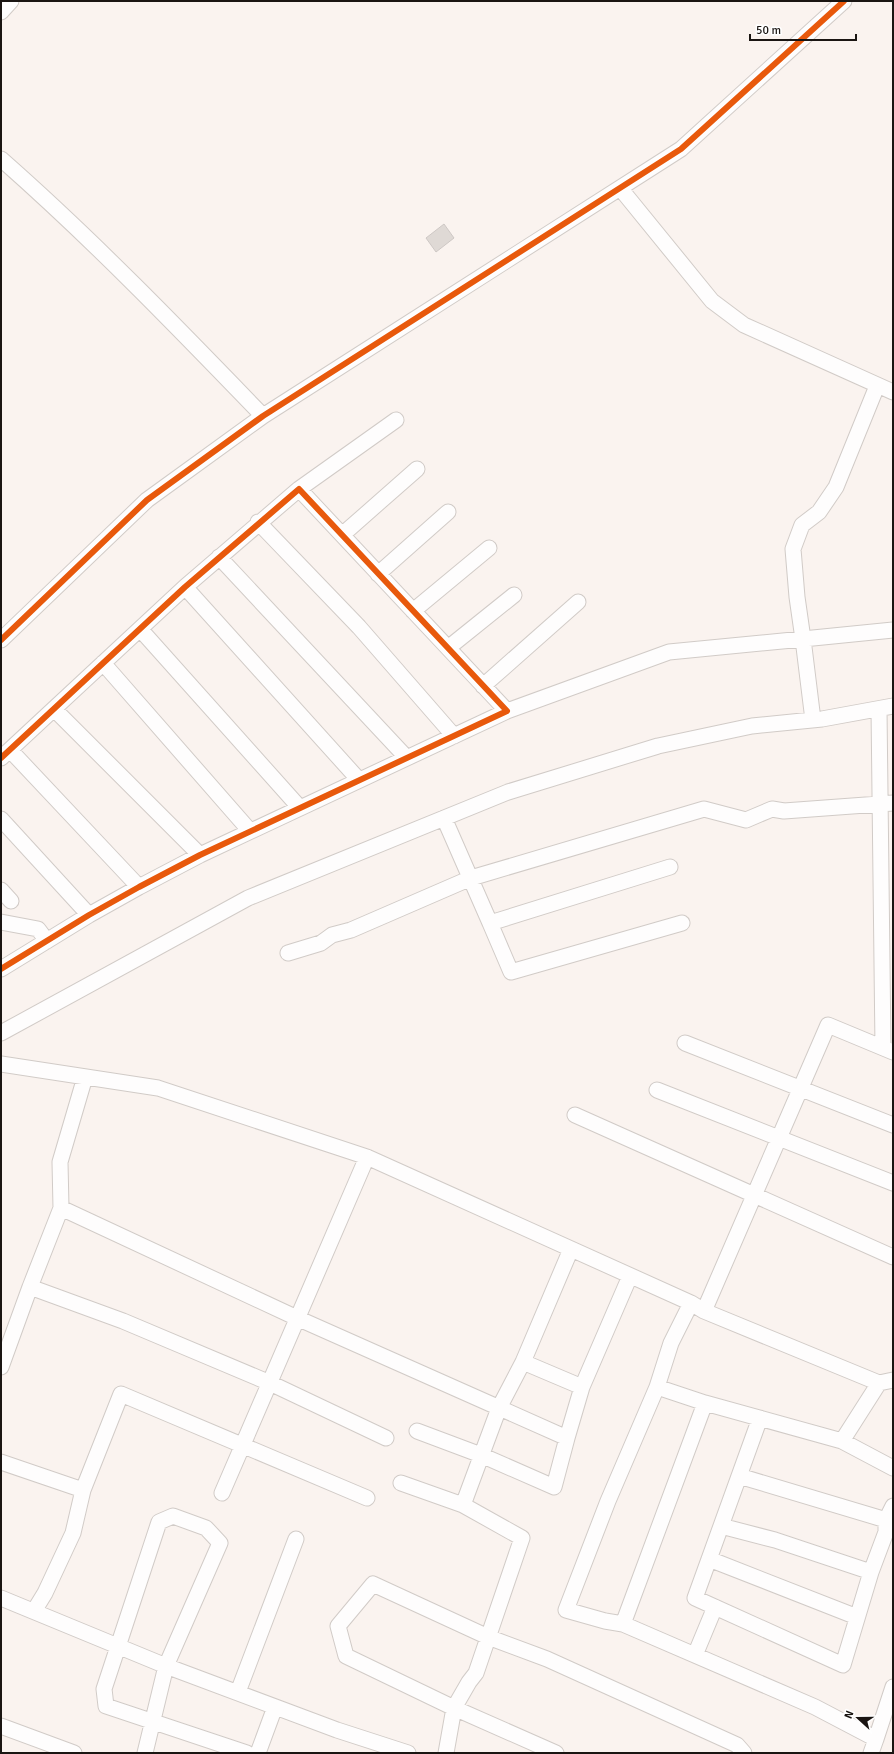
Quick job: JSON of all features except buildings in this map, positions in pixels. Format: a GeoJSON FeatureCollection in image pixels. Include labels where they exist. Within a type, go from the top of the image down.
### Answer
{"type":"FeatureCollection","features":[{"type":"Feature","properties":{"kind":"street"},"geometry":{"type":"LineString","coordinates":[[1,12],[11,1]]}},
{"type":"Feature","properties":{"kind":"street"},"geometry":{"type":"LineString","coordinates":[[1,640],[147,500],[263,416],[681,149],[844,1]]}},
{"type":"Feature","properties":{"kind":"street"},"geometry":{"type":"LineString","coordinates":[[1,159],[38,191],[125,274],[263,416]]}},
{"type":"Feature","properties":{"kind":"street"},"geometry":{"type":"LineString","coordinates":[[620,188],[712,301],[744,325],[893,392]]}},
{"type":"Feature","properties":{"kind":"street"},"geometry":{"type":"LineString","coordinates":[[813,720],[796,596],[793,550],[802,525],[819,512],[836,487],[877,386]]}},
{"type":"Feature","properties":{"kind":"street"},"geometry":{"type":"LineString","coordinates":[[139,887],[5,754],[258,522],[299,489],[396,420]]}},
{"type":"Feature","properties":{"kind":"street"},"geometry":{"type":"LineString","coordinates":[[342,535],[417,469]]}},
{"type":"Feature","properties":{"kind":"street"},"geometry":{"type":"LineString","coordinates":[[299,489],[507,711]]}},
{"type":"Feature","properties":{"kind":"street"},"geometry":{"type":"LineString","coordinates":[[378,574],[448,512]]}},
{"type":"Feature","properties":{"kind":"street"},"geometry":{"type":"LineString","coordinates":[[258,522],[359,627],[454,736]]}},
{"type":"Feature","properties":{"kind":"street"},"geometry":{"type":"LineString","coordinates":[[413,611],[489,548]]}},
{"type":"Feature","properties":{"kind":"street"},"geometry":{"type":"LineString","coordinates":[[219,557],[406,757]]}},
{"type":"Feature","properties":{"kind":"street"},"geometry":{"type":"LineString","coordinates":[[186,587],[359,780]]}},
{"type":"Feature","properties":{"kind":"street"},"geometry":{"type":"LineString","coordinates":[[448,648],[514,595]]}},
{"type":"Feature","properties":{"kind":"street"},"geometry":{"type":"LineString","coordinates":[[483,686],[578,602]]}},
{"type":"Feature","properties":{"kind":"street"},"geometry":{"type":"LineString","coordinates":[[140,629],[300,808]]}},
{"type":"Feature","properties":{"kind":"street"},"geometry":{"type":"LineString","coordinates":[[1,969],[89,915],[139,887],[250,831],[507,711],[669,652],[893,630]]}},
{"type":"Feature","properties":{"kind":"street"},"geometry":{"type":"LineString","coordinates":[[103,664],[250,831]]}},
{"type":"Feature","properties":{"kind":"street"},"geometry":{"type":"LineString","coordinates":[[1,1033],[248,898],[508,792],[658,746],[752,726],[813,720],[886,707],[888,1050],[828,1025],[704,1310]]}},
{"type":"Feature","properties":{"kind":"street"},"geometry":{"type":"LineString","coordinates":[[54,709],[200,856]]}},
{"type":"Feature","properties":{"kind":"street"},"geometry":{"type":"LineString","coordinates":[[288,953],[321,943],[332,935],[352,930],[471,878],[704,809],[746,820],[772,809],[784,811],[887,804]]}},
{"type":"Feature","properties":{"kind":"street"},"geometry":{"type":"LineString","coordinates":[[444,818],[511,972],[682,923]]}},
{"type":"Feature","properties":{"kind":"street"},"geometry":{"type":"LineString","coordinates":[[1,819],[89,915]]}},
{"type":"Feature","properties":{"kind":"street"},"geometry":{"type":"LineString","coordinates":[[490,923],[670,868]]}},
{"type":"Feature","properties":{"kind":"street"},"geometry":{"type":"LineString","coordinates":[[1,890],[12,901]]}},
{"type":"Feature","properties":{"kind":"street"},"geometry":{"type":"LineString","coordinates":[[1,922],[38,929],[47,941]]}},
{"type":"Feature","properties":{"kind":"street"},"geometry":{"type":"LineString","coordinates":[[685,1043],[893,1125]]}},
{"type":"Feature","properties":{"kind":"street"},"geometry":{"type":"LineString","coordinates":[[1,1064],[158,1088],[367,1158],[704,1310],[886,1382],[842,1441]]}},
{"type":"Feature","properties":{"kind":"street"},"geometry":{"type":"LineString","coordinates":[[1,1367],[61,1208],[60,1162],[85,1077]]}},
{"type":"Feature","properties":{"kind":"street"},"geometry":{"type":"LineString","coordinates":[[657,1090],[893,1183]]}},
{"type":"Feature","properties":{"kind":"street"},"geometry":{"type":"LineString","coordinates":[[575,1115],[893,1257]]}},
{"type":"Feature","properties":{"kind":"street"},"geometry":{"type":"LineString","coordinates":[[222,1493],[367,1158]]}},
{"type":"Feature","properties":{"kind":"street"},"geometry":{"type":"LineString","coordinates":[[61,1208],[297,1318],[567,1438]]}},
{"type":"Feature","properties":{"kind":"street"},"geometry":{"type":"LineString","coordinates":[[463,1505],[499,1408],[523,1362],[571,1249]]}},
{"type":"Feature","properties":{"kind":"street"},"geometry":{"type":"LineString","coordinates":[[417,1431],[481,1455],[554,1487],[582,1387],[630,1276]]}},
{"type":"Feature","properties":{"kind":"street"},"geometry":{"type":"LineString","coordinates":[[30,1287],[123,1321],[270,1383],[386,1438]]}},
{"type":"Feature","properties":{"kind":"street"},"geometry":{"type":"LineString","coordinates":[[691,1303],[671,1343],[657,1387],[608,1501],[566,1610],[605,1621],[623,1624],[815,1707],[880,1737],[893,1687]]}},
{"type":"Feature","properties":{"kind":"street"},"geometry":{"type":"LineString","coordinates":[[523,1362],[582,1387]]}},
{"type":"Feature","properties":{"kind":"street"},"geometry":{"type":"LineString","coordinates":[[657,1387],[705,1403],[842,1441],[893,1468]]}},
{"type":"Feature","properties":{"kind":"street"},"geometry":{"type":"LineString","coordinates":[[34,1611],[45,1593],[73,1533],[83,1490],[121,1394],[243,1447],[367,1498]]}},
{"type":"Feature","properties":{"kind":"street"},"geometry":{"type":"LineString","coordinates":[[623,1624],[705,1403]]}},
{"type":"Feature","properties":{"kind":"street"},"geometry":{"type":"LineString","coordinates":[[760,1418],[695,1598],[843,1665],[871,1572],[886,1532],[886,1520],[893,1506]]}},
{"type":"Feature","properties":{"kind":"street"},"geometry":{"type":"LineString","coordinates":[[1,1462],[83,1490]]}},
{"type":"Feature","properties":{"kind":"street"},"geometry":{"type":"LineString","coordinates":[[739,1476],[886,1520]]}},
{"type":"Feature","properties":{"kind":"street"},"geometry":{"type":"LineString","coordinates":[[401,1483],[463,1505],[522,1538],[476,1673],[454,1708],[446,1753]]}},
{"type":"Feature","properties":{"kind":"street"},"geometry":{"type":"LineString","coordinates":[[145,1753],[152,1723],[166,1666],[220,1543],[206,1528],[173,1516],[159,1522],[104,1689],[106,1706],[152,1723],[246,1753]]}},
{"type":"Feature","properties":{"kind":"street"},"geometry":{"type":"LineString","coordinates":[[721,1526],[775,1540],[871,1572]]}},
{"type":"Feature","properties":{"kind":"street"},"geometry":{"type":"LineString","coordinates":[[238,1692],[296,1539]]}},
{"type":"Feature","properties":{"kind":"street"},"geometry":{"type":"LineString","coordinates":[[709,1559],[857,1617]]}},
{"type":"Feature","properties":{"kind":"street"},"geometry":{"type":"LineString","coordinates":[[556,1753],[454,1708],[346,1656],[338,1626],[373,1584],[488,1637],[547,1659],[737,1745],[744,1753]]}},
{"type":"Feature","properties":{"kind":"street"},"geometry":{"type":"LineString","coordinates":[[1,1598],[166,1666],[338,1730],[408,1753]]}},
{"type":"Feature","properties":{"kind":"street"},"geometry":{"type":"LineString","coordinates":[[695,1656],[715,1607]]}},
{"type":"Feature","properties":{"kind":"street"},"geometry":{"type":"LineString","coordinates":[[258,1753],[275,1707]]}},
{"type":"Feature","properties":{"kind":"street"},"geometry":{"type":"LineString","coordinates":[[1,1726],[74,1753]]}},
{"type":"Feature","properties":{"kind":"cycle path"},"geometry":{"type":"LineString","coordinates":[[1,640],[147,500],[263,416],[681,149],[844,1]]}},
{"type":"Feature","properties":{"kind":"cycle path"},"geometry":{"type":"LineString","coordinates":[[1,758],[185,587],[299,489],[507,711],[200,855],[89,915],[1,969]]}}]}
